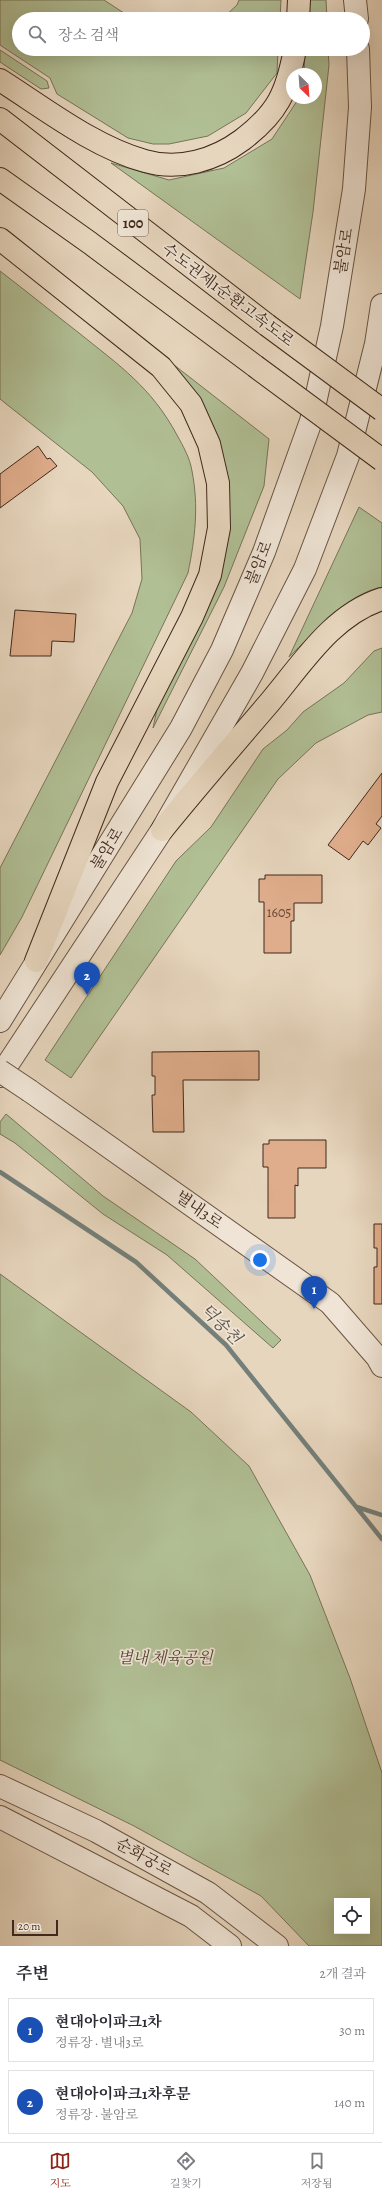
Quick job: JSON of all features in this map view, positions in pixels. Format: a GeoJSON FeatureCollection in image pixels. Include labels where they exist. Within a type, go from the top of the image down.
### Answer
{"type":"FeatureCollection","features":[{"type":"Feature","properties":{"kind":"highway"},"geometry":{"type":"LineString","coordinates":[[298,12],[299,0]]}},
{"type":"Feature","properties":{"kind":"highway"},"geometry":{"type":"LineString","coordinates":[[0,80],[112,148],[146,162],[179,164],[210,159],[239,142],[262,125],[281,100],[290,77],[294,56]]}},
{"type":"Feature","properties":{"kind":"highway","name":"수도권제1순환고속도로"},"geometry":{"type":"LineString","coordinates":[[0,119],[267,325],[382,410]]}},
{"type":"Feature","properties":{"kind":"highway","name":"100"},"geometry":{"type":"LineString","coordinates":[[0,179],[90,243],[382,460]]}},
{"type":"Feature","properties":{"kind":"highway"},"geometry":{"type":"LineString","coordinates":[[0,239],[161,367],[191,404],[209,444],[218,482],[219,528],[210,574],[192,617],[107,782],[36,961]]}},
{"type":"Feature","properties":{"kind":"highway"},"geometry":{"type":"LineString","coordinates":[[162,830],[304,660],[340,622],[372,602],[382,599]]}},
{"type":"Feature","properties":{"kind":"street"},"geometry":{"type":"LineString","coordinates":[[355,0],[356,12]]}},
{"type":"Feature","properties":{"kind":"street","name":"불암로"},"geometry":{"type":"LineString","coordinates":[[0,1021],[177,734],[222,650],[264,552],[311,421],[332,326],[354,189],[360,106],[358,56]]}},
{"type":"Feature","properties":{"kind":"street"},"geometry":{"type":"LineString","coordinates":[[0,1076],[162,830],[252,673],[305,568],[348,456],[376,344],[382,305]]}},
{"type":"Feature","properties":{"kind":"street","name":"별내3로"},"geometry":{"type":"LineString","coordinates":[[0,1070],[330,1304],[377,1357],[382,1366]]}},
{"type":"Feature","properties":{"kind":"street","name":"순화궁로"},"geometry":{"type":"LineString","coordinates":[[0,1786],[96,1831],[208,1893],[277,1946]]}},
{"type":"Feature","properties":{"kind":"street","name":"순화궁로"},"geometry":{"type":"LineString","coordinates":[[0,1817],[191,1916],[230,1946]]}},
{"type":"Feature","properties":{"kind":"green space"},"geometry":{"type":"Polygon","coordinates":[[[0,0],[104,0],[122,12],[12,12],[12,53],[0,45],[0,0]]]}},
{"type":"Feature","properties":{"kind":"green space"},"geometry":{"type":"Polygon","coordinates":[[[239,0],[281,0],[280,12],[230,12],[237,5],[239,0]]]}},
{"type":"Feature","properties":{"kind":"green space"},"geometry":{"type":"Polygon","coordinates":[[[309,0],[326,0],[327,12],[308,12],[309,0]]]}},
{"type":"Feature","properties":{"kind":"green space"},"geometry":{"type":"Polygon","coordinates":[[[0,50],[47,81],[49,88],[41,89],[0,62],[0,50]]]}},
{"type":"Feature","properties":{"kind":"green space"},"geometry":{"type":"Polygon","coordinates":[[[17,56],[278,56],[277,73],[246,113],[208,136],[169,144],[153,144],[128,138],[57,94],[50,78],[17,56]]]}},
{"type":"Feature","properties":{"kind":"green space"},"geometry":{"type":"Polygon","coordinates":[[[305,56],[328,56],[329,65],[313,212],[300,299],[111,163],[169,180],[224,168],[272,139],[295,104],[322,104],[322,68],[304,68],[305,56]]]}},
{"type":"Feature","properties":{"kind":"green space"},"geometry":{"type":"Polygon","coordinates":[[[0,271],[134,378],[156,403],[167,418],[188,457],[194,484],[196,510],[193,547],[188,573],[22,917],[0,955],[0,868],[132,613],[142,579],[140,539],[123,506],[92,472],[0,399],[0,271]]]}},
{"type":"Feature","properties":{"kind":"green space"},"geometry":{"type":"Polygon","coordinates":[[[151,347],[269,439],[264,486],[224,587],[153,728],[157,709],[211,586],[222,458],[151,347]]]}},
{"type":"Feature","properties":{"kind":"green space"},"geometry":{"type":"Polygon","coordinates":[[[359,507],[382,523],[382,587],[369,591],[343,606],[320,626],[289,657],[359,507]]]}},
{"type":"Feature","properties":{"kind":"green space"},"geometry":{"type":"Polygon","coordinates":[[[382,648],[382,712],[368,715],[316,743],[278,779],[71,1078],[45,1060],[176,861],[211,827],[263,749],[287,730],[303,712],[344,683],[374,651],[382,648]]]}},
{"type":"Feature","properties":{"kind":"green space"},"geometry":{"type":"Polygon","coordinates":[[[6,1114],[103,1196],[195,1259],[281,1340],[273,1348],[167,1255],[103,1214],[15,1143],[0,1134],[0,1122],[6,1114]]]}},
{"type":"Feature","properties":{"kind":"green space","name":"별내 체육공원"},"geometry":{"type":"Polygon","coordinates":[[[0,1274],[191,1412],[249,1466],[310,1575],[350,1678],[382,1773],[382,1946],[309,1946],[261,1896],[134,1826],[0,1760],[0,1274]]]}},
{"type":"Feature","properties":{"kind":"building"},"geometry":{"type":"Polygon","coordinates":[[[38,446],[47,459],[50,458],[57,466],[0,508],[0,474],[38,446]]]}},
{"type":"Feature","properties":{"kind":"building"},"geometry":{"type":"Polygon","coordinates":[[[15,610],[76,614],[74,642],[52,641],[51,656],[10,656],[15,610]]]}},
{"type":"Feature","properties":{"kind":"building"},"geometry":{"type":"Polygon","coordinates":[[[382,773],[382,816],[376,824],[381,828],[368,845],[363,841],[349,860],[328,845],[382,773]]]}},
{"type":"Feature","properties":{"kind":"building"},"geometry":{"type":"Polygon","coordinates":[[[265,875],[322,875],[322,903],[294,903],[294,921],[291,921],[291,953],[264,953],[264,902],[259,902],[259,879],[265,879],[265,875]]]}},
{"type":"Feature","properties":{"kind":"building"},"geometry":{"type":"Polygon","coordinates":[[[259,1051],[259,1080],[183,1080],[184,1132],[153,1132],[152,1095],[155,1095],[155,1076],[152,1076],[152,1052],[259,1051]]]}},
{"type":"Feature","properties":{"kind":"building"},"geometry":{"type":"Polygon","coordinates":[[[269,1140],[326,1140],[326,1168],[298,1168],[298,1186],[295,1185],[295,1218],[268,1218],[268,1167],[263,1167],[263,1144],[269,1144],[269,1140]]]}},
{"type":"Feature","properties":{"kind":"building"},"geometry":{"type":"Polygon","coordinates":[[[374,1224],[382,1224],[382,1304],[374,1304],[374,1267],[377,1267],[377,1248],[374,1248],[374,1224]]]}},
{"type":"Feature","properties":{"kind":"waterway","name":"덕송천"},"geometry":{"type":"LineString","coordinates":[[0,1172],[136,1262],[226,1345],[382,1539]]}},
{"type":"Feature","properties":{"kind":"waterway"},"geometry":{"type":"LineString","coordinates":[[357,1507],[382,1515]]}},
{"type":"Feature","properties":{"kind":"place","name":"현대아이파크1차후문"},"geometry":{"type":"Point","coordinates":[87,995]}},
{"type":"Feature","properties":{"kind":"place","name":"현대아이파크1차"},"geometry":{"type":"Point","coordinates":[314,1309]}}]}
